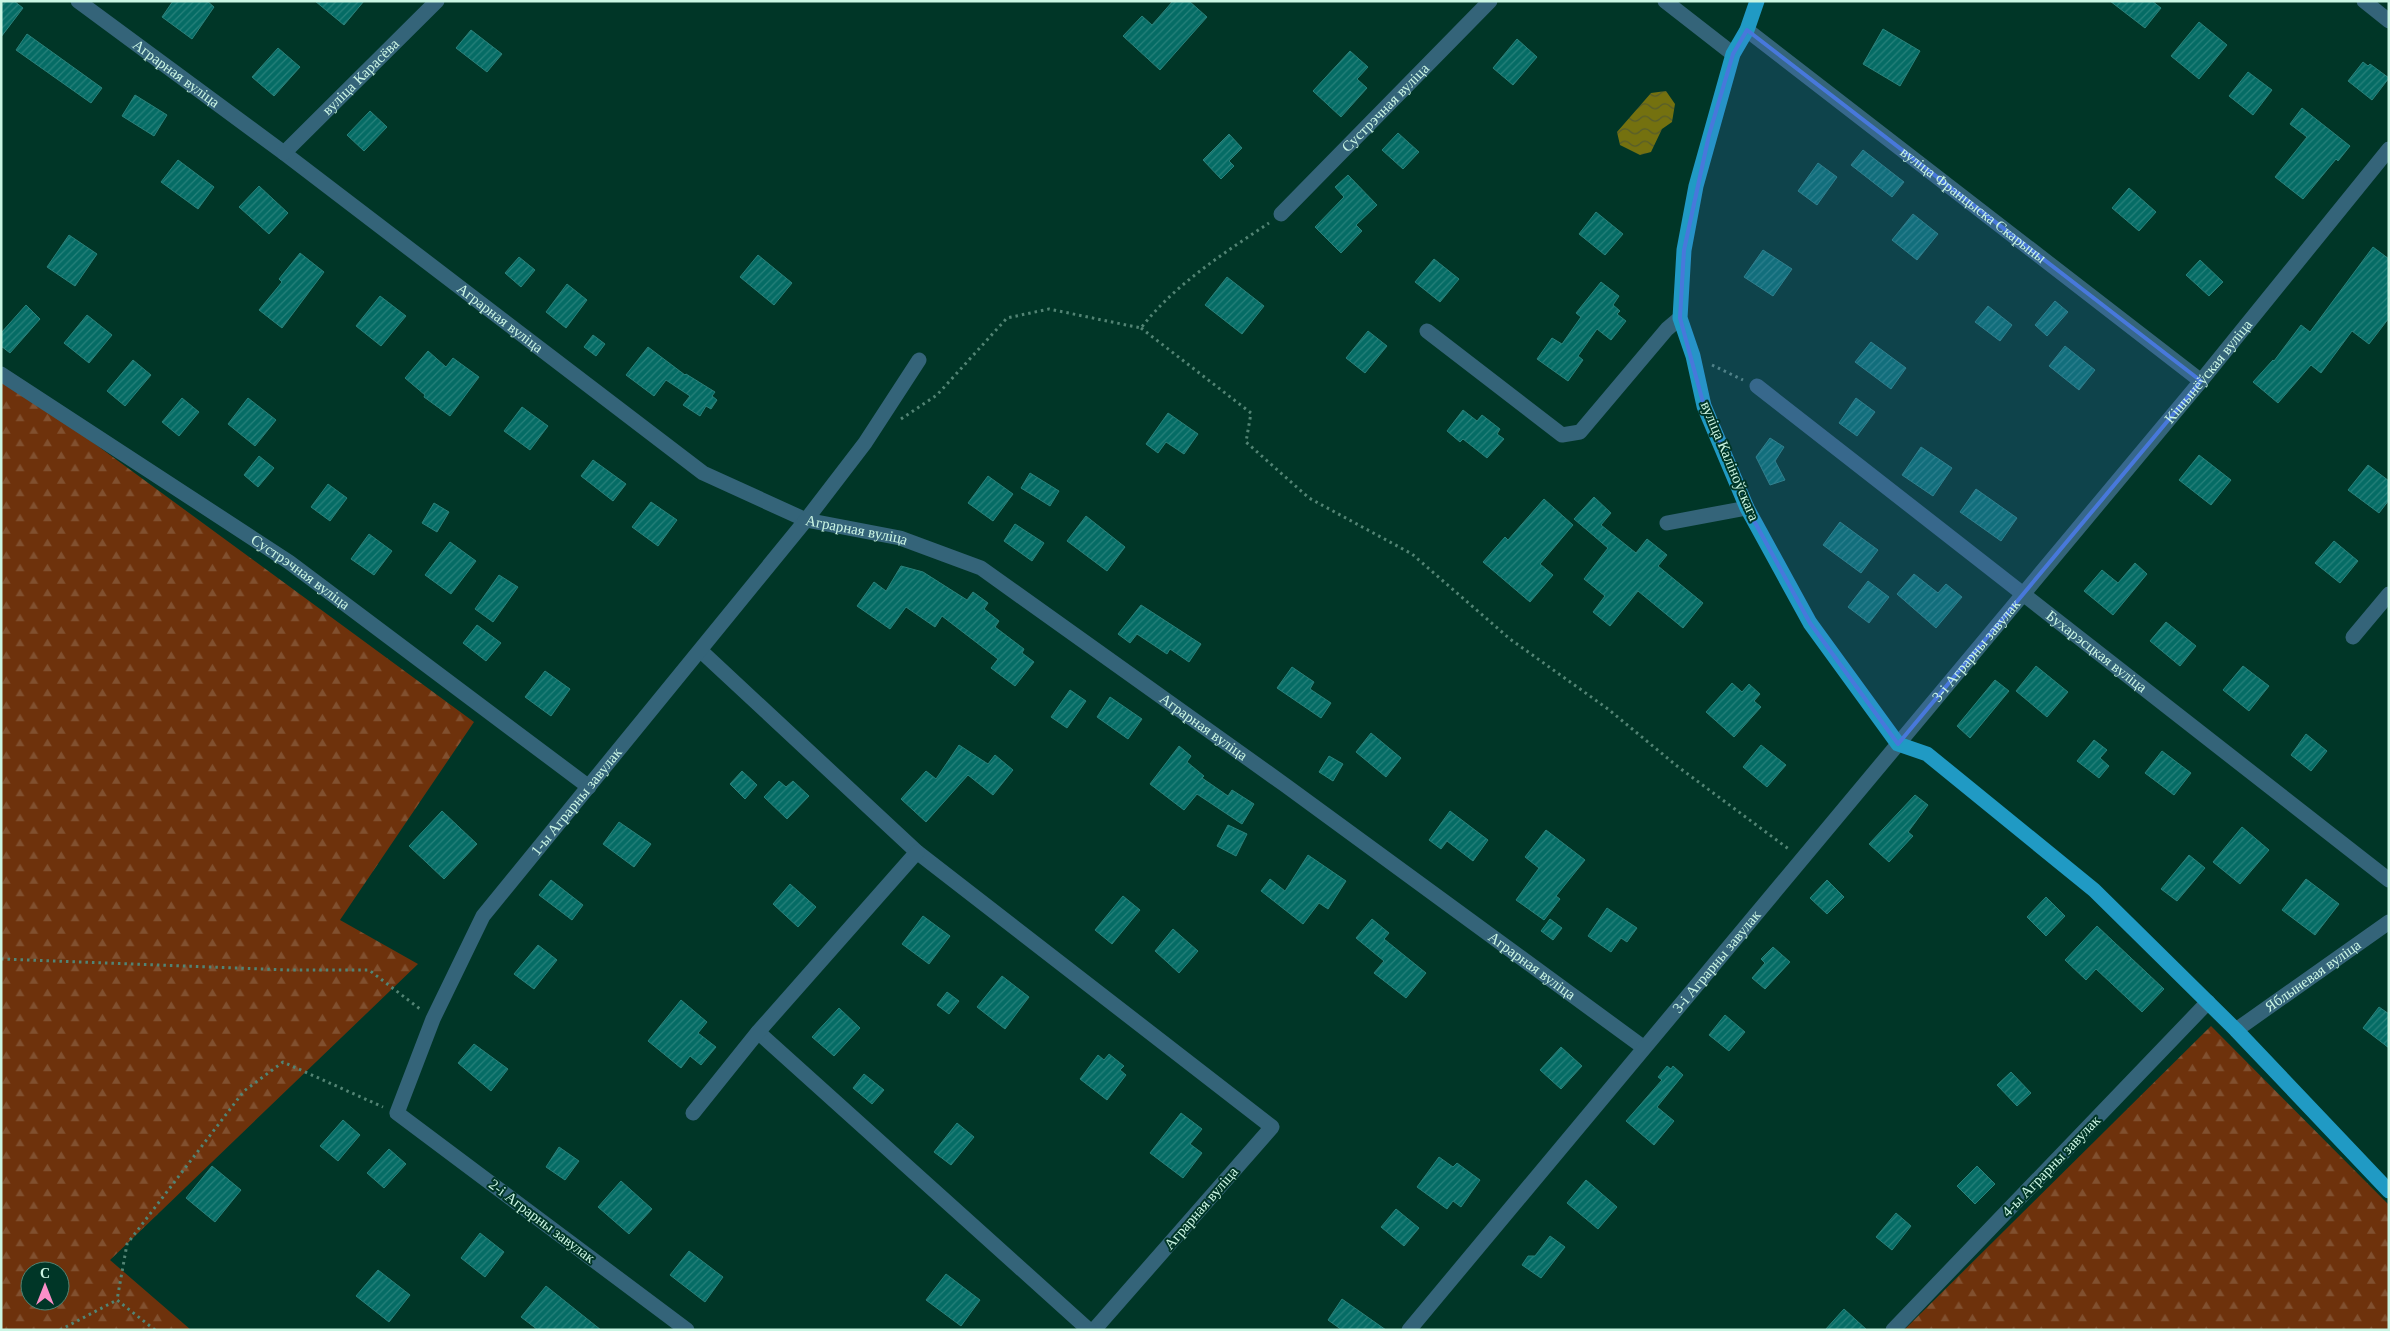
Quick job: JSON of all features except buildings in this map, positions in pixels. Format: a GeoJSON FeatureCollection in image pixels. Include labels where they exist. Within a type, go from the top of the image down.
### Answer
{"type":"FeatureCollection","features":[{"type":"Feature","properties":{"kind":"main road","name":"вуліца Каліноўскага"},"geometry":{"type":"LineString","coordinates":[[1757,1],[1747,30],[1733,54],[1696,186],[1684,250],[1680,318],[1693,356],[1704,406],[1748,508],[1810,623],[1898,744]]}},
{"type":"Feature","properties":{"kind":"main road"},"geometry":{"type":"LineString","coordinates":[[1898,744],[1927,754],[2094,890],[2236,1030],[2389,1191]]}},
{"type":"Feature","properties":{"kind":"street","name":"Аграрная вуліца"},"geometry":{"type":"LineString","coordinates":[[78,1],[284,153],[703,473],[806,520],[900,538],[981,568],[1293,790],[1643,1047]]}},
{"type":"Feature","properties":{"kind":"street","name":"вуліца Карасёва"},"geometry":{"type":"LineString","coordinates":[[284,153],[437,1]]}},
{"type":"Feature","properties":{"kind":"street","name":"Сустрэчная вуліца"},"geometry":{"type":"LineString","coordinates":[[1281,214],[1490,1]]}},
{"type":"Feature","properties":{"kind":"street"},"geometry":{"type":"LineString","coordinates":[[1665,1],[1733,54]]}},
{"type":"Feature","properties":{"kind":"street"},"geometry":{"type":"LineString","coordinates":[[2364,1],[2389,21]]}},
{"type":"Feature","properties":{"kind":"street","name":"вуліца Францыска Скарыны"},"geometry":{"type":"LineString","coordinates":[[1747,30],[2201,381]]}},
{"type":"Feature","properties":{"kind":"street","name":"Кішынёўская вуліца"},"geometry":{"type":"LineString","coordinates":[[2024,594],[2201,381],[2389,149]]}},
{"type":"Feature","properties":{"kind":"street"},"geometry":{"type":"LineString","coordinates":[[1428,331],[1562,435],[1580,432],[1667,329],[1680,318]]}},
{"type":"Feature","properties":{"kind":"street","name":"1-ы Аграрны завулак"},"geometry":{"type":"LineString","coordinates":[[397,1113],[434,1018],[483,916],[806,520],[865,443],[919,360]]}},
{"type":"Feature","properties":{"kind":"street","name":"Сустрэчная вуліца"},"geometry":{"type":"LineString","coordinates":[[1,374],[290,562],[589,787]]}},
{"type":"Feature","properties":{"kind":"street","name":"Бухарэсцкая вуліца"},"geometry":{"type":"LineString","coordinates":[[1757,386],[2389,880]]}},
{"type":"Feature","properties":{"kind":"street"},"geometry":{"type":"LineString","coordinates":[[1667,523],[1748,508]]}},
{"type":"Feature","properties":{"kind":"street","name":"3-і Аграрны завулак"},"geometry":{"type":"LineString","coordinates":[[1410,1330],[1643,1047],[2024,594]]}},
{"type":"Feature","properties":{"kind":"street"},"geometry":{"type":"LineString","coordinates":[[2354,637],[2389,594]]}},
{"type":"Feature","properties":{"kind":"street","name":"Аграрная вуліца"},"geometry":{"type":"LineString","coordinates":[[701,651],[917,852],[1272,1127],[1094,1330]]}},
{"type":"Feature","properties":{"kind":"street"},"geometry":{"type":"LineString","coordinates":[[693,1113],[758,1032],[917,852]]}},
{"type":"Feature","properties":{"kind":"street","name":"Яблыневая вуліца"},"geometry":{"type":"LineString","coordinates":[[2236,1030],[2389,922]]}},
{"type":"Feature","properties":{"kind":"street","name":"4-ы Аграрны завулак"},"geometry":{"type":"LineString","coordinates":[[1893,1330],[2208,1002]]}},
{"type":"Feature","properties":{"kind":"street"},"geometry":{"type":"LineString","coordinates":[[758,1032],[1089,1330]]}},
{"type":"Feature","properties":{"kind":"street","name":"2-і Аграрны завулак"},"geometry":{"type":"LineString","coordinates":[[397,1113],[687,1330]]}},
{"type":"Feature","properties":{"kind":"path"},"geometry":{"type":"LineString","coordinates":[[1141,328],[1158,306],[1234,246],[1281,214]]}},
{"type":"Feature","properties":{"kind":"path"},"geometry":{"type":"LineString","coordinates":[[897,422],[937,395],[1007,318],[1049,309],[1141,328],[1251,413],[1246,442],[1309,498],[1412,554],[1510,639],[1608,709],[1757,827],[1803,858]]}},
{"type":"Feature","properties":{"kind":"path"},"geometry":{"type":"LineString","coordinates":[[1693,356],[1757,386]]}},
{"type":"Feature","properties":{"kind":"path"},"geometry":{"type":"LineString","coordinates":[[1,960],[287,970],[369,970],[434,1018]]}},
{"type":"Feature","properties":{"kind":"path"},"geometry":{"type":"LineString","coordinates":[[116,1300],[127,1244],[244,1091],[283,1062],[397,1113]]}},
{"type":"Feature","properties":{"kind":"path"},"geometry":{"type":"LineString","coordinates":[[60,1330],[116,1300]]}},
{"type":"Feature","properties":{"kind":"path"},"geometry":{"type":"LineString","coordinates":[[116,1300],[155,1330]]}},
{"type":"Feature","properties":{"kind":"highlighted area"},"geometry":{"type":"Polygon","coordinates":[[[1747,30],[2201,381],[1898,744],[1810,623],[1747,508],[1704,406],[1680,318],[1684,250],[1709,135],[1733,54],[1747,30]]]}},
{"type":"Feature","properties":{"kind":"green space"},"geometry":{"type":"Polygon","coordinates":[[[1,375],[474,722],[340,920],[418,964],[110,1260],[191,1330],[1,1330],[1,375]]]}},
{"type":"Feature","properties":{"kind":"green space"},"geometry":{"type":"Polygon","coordinates":[[[2211,1026],[2389,1205],[2389,1330],[1904,1330],[2211,1026]]]}},
{"type":"Feature","properties":{"kind":"water"},"geometry":{"type":"Polygon","coordinates":[[[1666,91],[1675,104],[1672,122],[1662,129],[1651,152],[1640,155],[1620,145],[1617,132],[1651,93],[1666,91]]]}}]}
